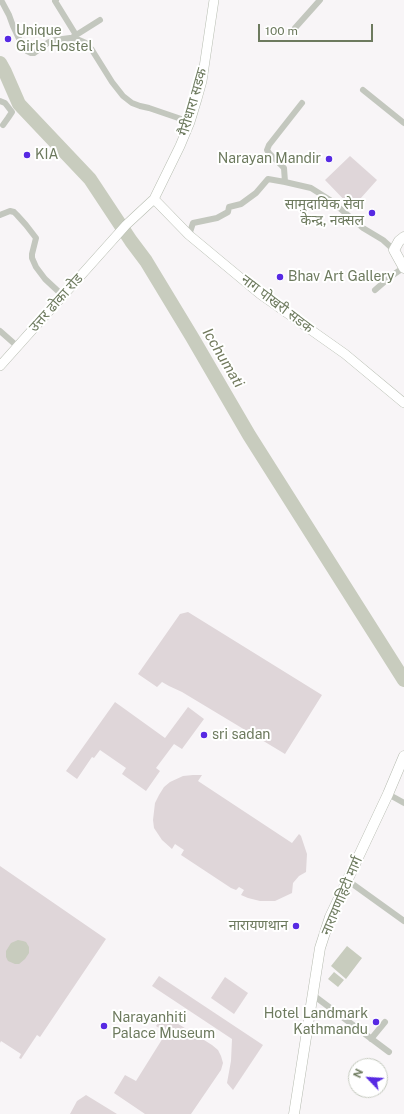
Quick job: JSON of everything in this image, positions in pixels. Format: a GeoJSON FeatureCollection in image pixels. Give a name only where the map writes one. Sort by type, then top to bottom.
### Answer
{"type":"FeatureCollection","features":[{"type":"Feature","properties":{"kind":"main road","name":"गैरीधारा सडक"},"geometry":{"type":"LineString","coordinates":[[154,199],[176,155],[190,122],[202,81],[214,0]]}},
{"type":"Feature","properties":{"kind":"main road","name":"उत्तर ढोका रोड"},"geometry":{"type":"LineString","coordinates":[[0,366],[126,225],[154,199]]}},
{"type":"Feature","properties":{"kind":"main road","name":"नाग पोखरी सडक"},"geometry":{"type":"LineString","coordinates":[[154,199],[189,235],[260,294],[345,354],[404,403]]}},
{"type":"Feature","properties":{"kind":"main road"},"geometry":{"type":"LineString","coordinates":[[404,237],[399,241],[394,250],[404,268]]}},
{"type":"Feature","properties":{"kind":"main road","name":"नारायणहिटी मार्ग"},"geometry":{"type":"LineString","coordinates":[[294,1113],[320,948],[330,918],[388,794],[404,756]]}},
{"type":"Feature","properties":{"kind":"street"},"geometry":{"type":"LineString","coordinates":[[1,0],[22,45],[31,53],[37,52],[49,42],[73,36],[100,20]]}},
{"type":"Feature","properties":{"kind":"street"},"geometry":{"type":"LineString","coordinates":[[56,0],[55,1],[73,36],[86,43],[92,50],[112,82],[124,96],[132,103],[190,122]]}},
{"type":"Feature","properties":{"kind":"street"},"geometry":{"type":"LineString","coordinates":[[295,28],[320,0]]}},
{"type":"Feature","properties":{"kind":"street"},"geometry":{"type":"LineString","coordinates":[[363,90],[404,123]]}},
{"type":"Feature","properties":{"kind":"street"},"geometry":{"type":"LineString","coordinates":[[0,101],[5,103],[12,112],[3,125]]}},
{"type":"Feature","properties":{"kind":"street"},"geometry":{"type":"LineString","coordinates":[[285,182],[284,168],[269,154],[267,150],[269,145],[302,103]]}},
{"type":"Feature","properties":{"kind":"street"},"geometry":{"type":"LineString","coordinates":[[189,235],[193,223],[217,218],[228,212],[229,207],[241,204],[256,193],[268,179],[311,188],[330,200],[363,228],[383,240],[394,250]]}},
{"type":"Feature","properties":{"kind":"street"},"geometry":{"type":"LineString","coordinates":[[0,215],[10,211],[14,212],[26,225],[36,238],[32,258],[36,267],[45,279],[63,294]]}},
{"type":"Feature","properties":{"kind":"street"},"geometry":{"type":"LineString","coordinates":[[375,290],[390,277],[404,268]]}},
{"type":"Feature","properties":{"kind":"street"},"geometry":{"type":"LineString","coordinates":[[0,331],[17,346]]}},
{"type":"Feature","properties":{"kind":"street"},"geometry":{"type":"LineString","coordinates":[[388,794],[404,803]]}},
{"type":"Feature","properties":{"kind":"street"},"geometry":{"type":"LineString","coordinates":[[347,880],[404,921]]}},
{"type":"Feature","properties":{"kind":"street"},"geometry":{"type":"LineString","coordinates":[[313,995],[389,1052]]}},
{"type":"Feature","properties":{"kind":"street"},"geometry":{"type":"LineString","coordinates":[[371,1039],[385,1022]]}},
{"type":"Feature","properties":{"kind":"shaded area"},"geometry":{"type":"Polygon","coordinates":[[[350,156],[377,180],[352,208],[325,180],[350,156]]]}},
{"type":"Feature","properties":{"kind":"shaded area"},"geometry":{"type":"Polygon","coordinates":[[[188,612],[322,695],[285,754],[182,692],[162,682],[157,687],[138,674],[180,614],[188,612]]]}},
{"type":"Feature","properties":{"kind":"shaded area"},"geometry":{"type":"Polygon","coordinates":[[[115,702],[165,738],[188,707],[204,719],[182,749],[174,744],[156,768],[160,771],[146,791],[122,774],[126,768],[100,750],[94,758],[92,757],[77,779],[66,771],[115,702]]]}},
{"type":"Feature","properties":{"kind":"shaded area"},"geometry":{"type":"Polygon","coordinates":[[[202,775],[198,781],[292,843],[299,834],[301,836],[307,854],[306,872],[299,876],[293,883],[292,893],[275,901],[260,901],[248,898],[241,895],[244,890],[239,887],[236,890],[231,888],[181,855],[184,850],[175,844],[172,849],[162,840],[154,828],[153,820],[155,803],[164,787],[170,782],[183,776],[202,775]]]}},
{"type":"Feature","properties":{"kind":"shaded area"},"geometry":{"type":"Polygon","coordinates":[[[0,866],[106,939],[40,1037],[37,1035],[21,1059],[19,1058],[21,1054],[1,1041],[0,1043],[0,866]]]}},
{"type":"Feature","properties":{"kind":"shaded area"},"geometry":{"type":"Polygon","coordinates":[[[18,940],[26,942],[29,947],[29,953],[19,964],[15,964],[8,961],[6,951],[11,943],[18,940]]]}},
{"type":"Feature","properties":{"kind":"shaded area"},"geometry":{"type":"Polygon","coordinates":[[[347,946],[362,958],[346,979],[331,966],[347,946]]]}},
{"type":"Feature","properties":{"kind":"shaded area"},"geometry":{"type":"Polygon","coordinates":[[[334,972],[344,980],[338,987],[328,979],[334,972]]]}},
{"type":"Feature","properties":{"kind":"shaded area"},"geometry":{"type":"Polygon","coordinates":[[[159,976],[263,1045],[233,1090],[227,1083],[231,1061],[232,1039],[152,986],[159,976]]]}},
{"type":"Feature","properties":{"kind":"shaded area"},"geometry":{"type":"Polygon","coordinates":[[[225,977],[248,993],[234,1014],[211,998],[225,977]]]}},
{"type":"Feature","properties":{"kind":"shaded area"},"geometry":{"type":"Polygon","coordinates":[[[164,1015],[212,1045],[218,1050],[223,1063],[221,1070],[191,1114],[145,1114],[114,1093],[125,1075],[136,1081],[166,1033],[156,1026],[164,1015]]]}},
{"type":"Feature","properties":{"kind":"shaded area"},"geometry":{"type":"Polygon","coordinates":[[[86,1095],[117,1114],[70,1114],[77,1101],[86,1095]]]}},
{"type":"Feature","properties":{"kind":"waterway","name":"Icchumati"},"geometry":{"type":"LineString","coordinates":[[0,63],[19,104],[90,179],[146,261],[249,435],[404,680]]}},
{"type":"Feature","properties":{"kind":"place","name":"Unique Girls Hostel"},"geometry":{"type":"Point","coordinates":[8,39]}},
{"type":"Feature","properties":{"kind":"place","name":"KIA"},"geometry":{"type":"Point","coordinates":[27,155]}},
{"type":"Feature","properties":{"kind":"place","name":"Narayan Mandir"},"geometry":{"type":"Point","coordinates":[329,159]}},
{"type":"Feature","properties":{"kind":"place","name":"सामुदायिक सेवा केन्द्र, नक्सल"},"geometry":{"type":"Point","coordinates":[372,213]}},
{"type":"Feature","properties":{"kind":"place","name":"Bhav Art Gallery"},"geometry":{"type":"Point","coordinates":[280,277]}},
{"type":"Feature","properties":{"kind":"place","name":"sri sadan"},"geometry":{"type":"Point","coordinates":[204,735]}},
{"type":"Feature","properties":{"kind":"place","name":"नारायणथान"},"geometry":{"type":"Point","coordinates":[296,926]}},
{"type":"Feature","properties":{"kind":"place","name":"Hotel Landmark Kathmandu"},"geometry":{"type":"Point","coordinates":[376,1022]}},
{"type":"Feature","properties":{"kind":"place","name":"Narayanhiti Palace Museum"},"geometry":{"type":"Point","coordinates":[104,1026]}}]}
